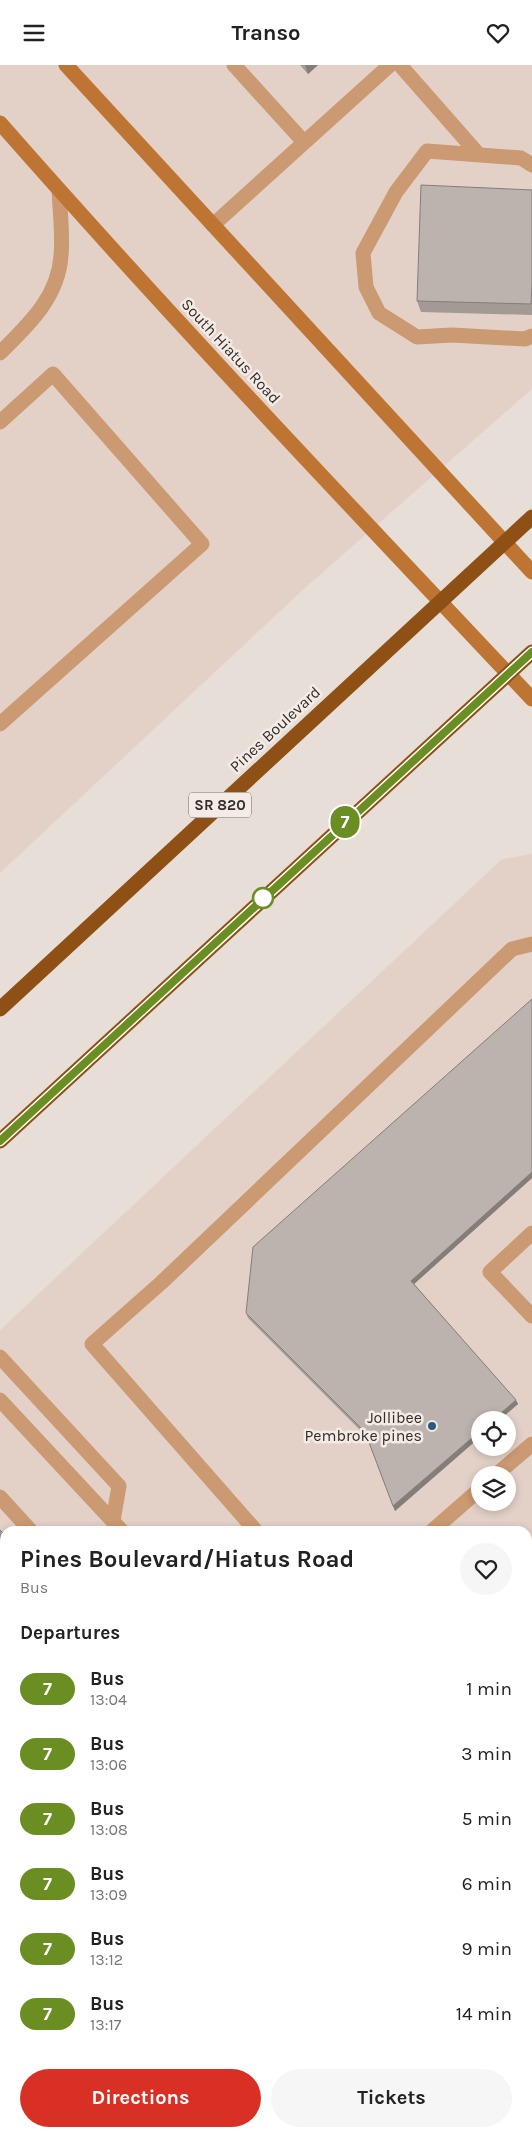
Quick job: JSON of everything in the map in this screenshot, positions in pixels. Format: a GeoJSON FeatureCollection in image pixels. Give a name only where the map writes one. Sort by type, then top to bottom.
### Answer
{"type":"FeatureCollection","features":[{"type":"Feature","properties":{"kind":"highway","name":"Pines Boulevard"},"geometry":{"type":"LineString","coordinates":[[0,1009],[532,517]]}},
{"type":"Feature","properties":{"kind":"highway"},"geometry":{"type":"LineString","coordinates":[[0,1141],[532,652]]}},
{"type":"Feature","properties":{"kind":"main road"},"geometry":{"type":"LineString","coordinates":[[66,65],[532,572]]}},
{"type":"Feature","properties":{"kind":"main road","name":"South Hiatus Road"},"geometry":{"type":"LineString","coordinates":[[0,123],[59,190],[532,699]]}},
{"type":"Feature","properties":{"kind":"lane"},"geometry":{"type":"LineString","coordinates":[[234,65],[303,141]]}},
{"type":"Feature","properties":{"kind":"lane"},"geometry":{"type":"LineString","coordinates":[[213,225],[303,141],[390,65]]}},
{"type":"Feature","properties":{"kind":"lane"},"geometry":{"type":"LineString","coordinates":[[400,65],[479,155]]}},
{"type":"Feature","properties":{"kind":"lane"},"geometry":{"type":"LineString","coordinates":[[532,165],[521,158],[427,151],[396,192],[363,253],[366,287],[379,313],[418,337],[452,335],[524,339],[532,336]]}},
{"type":"Feature","properties":{"kind":"lane"},"geometry":{"type":"LineString","coordinates":[[0,353],[34,319],[51,293],[61,258],[59,190]]}},
{"type":"Feature","properties":{"kind":"lane"},"geometry":{"type":"LineString","coordinates":[[0,422],[53,374],[202,544],[0,724]]}},
{"type":"Feature","properties":{"kind":"lane"},"geometry":{"type":"LineString","coordinates":[[252,1526],[92,1344],[162,1282],[512,949],[532,944]]}},
{"type":"Feature","properties":{"kind":"lane"},"geometry":{"type":"LineString","coordinates":[[532,1233],[490,1272],[532,1316]]}},
{"type":"Feature","properties":{"kind":"lane"},"geometry":{"type":"LineString","coordinates":[[0,1357],[119,1486],[118,1526]]}},
{"type":"Feature","properties":{"kind":"lane"},"geometry":{"type":"LineString","coordinates":[[1,1404],[118,1526]]}},
{"type":"Feature","properties":{"kind":"lane"},"geometry":{"type":"LineString","coordinates":[[506,1466],[532,1443]]}},
{"type":"Feature","properties":{"kind":"lane"},"geometry":{"type":"LineString","coordinates":[[0,1497],[26,1526]]}},
{"type":"Feature","properties":{"kind":"lane"},"geometry":{"type":"LineString","coordinates":[[438,1526],[471,1497]]}},
{"type":"Feature","properties":{"kind":"shaded area"},"geometry":{"type":"Polygon","coordinates":[[[0,65],[532,65],[532,389],[306,587],[0,873],[0,65]]]}},
{"type":"Feature","properties":{"kind":"shaded area"},"geometry":{"type":"Polygon","coordinates":[[[532,854],[532,1526],[0,1526],[0,1330],[502,859],[532,854]]]}},
{"type":"Feature","properties":{"kind":"building"},"geometry":{"type":"Polygon","coordinates":[[[421,185],[532,190],[531,304],[417,301],[421,185]]]}},
{"type":"Feature","properties":{"kind":"building"},"geometry":{"type":"Polygon","coordinates":[[[532,999],[532,1172],[411,1281],[516,1400],[503,1411],[471,1411],[471,1439],[393,1506],[365,1432],[246,1313],[253,1247],[532,999]]]}},
{"type":"Feature","properties":{"kind":"bus line","name":"7"},"geometry":{"type":"LineString","coordinates":[[0,1141],[532,652]]}},
{"type":"Feature","properties":{"kind":"place","name":"Jollibee Pembroke pines"},"geometry":{"type":"Point","coordinates":[432,1426]}}]}
